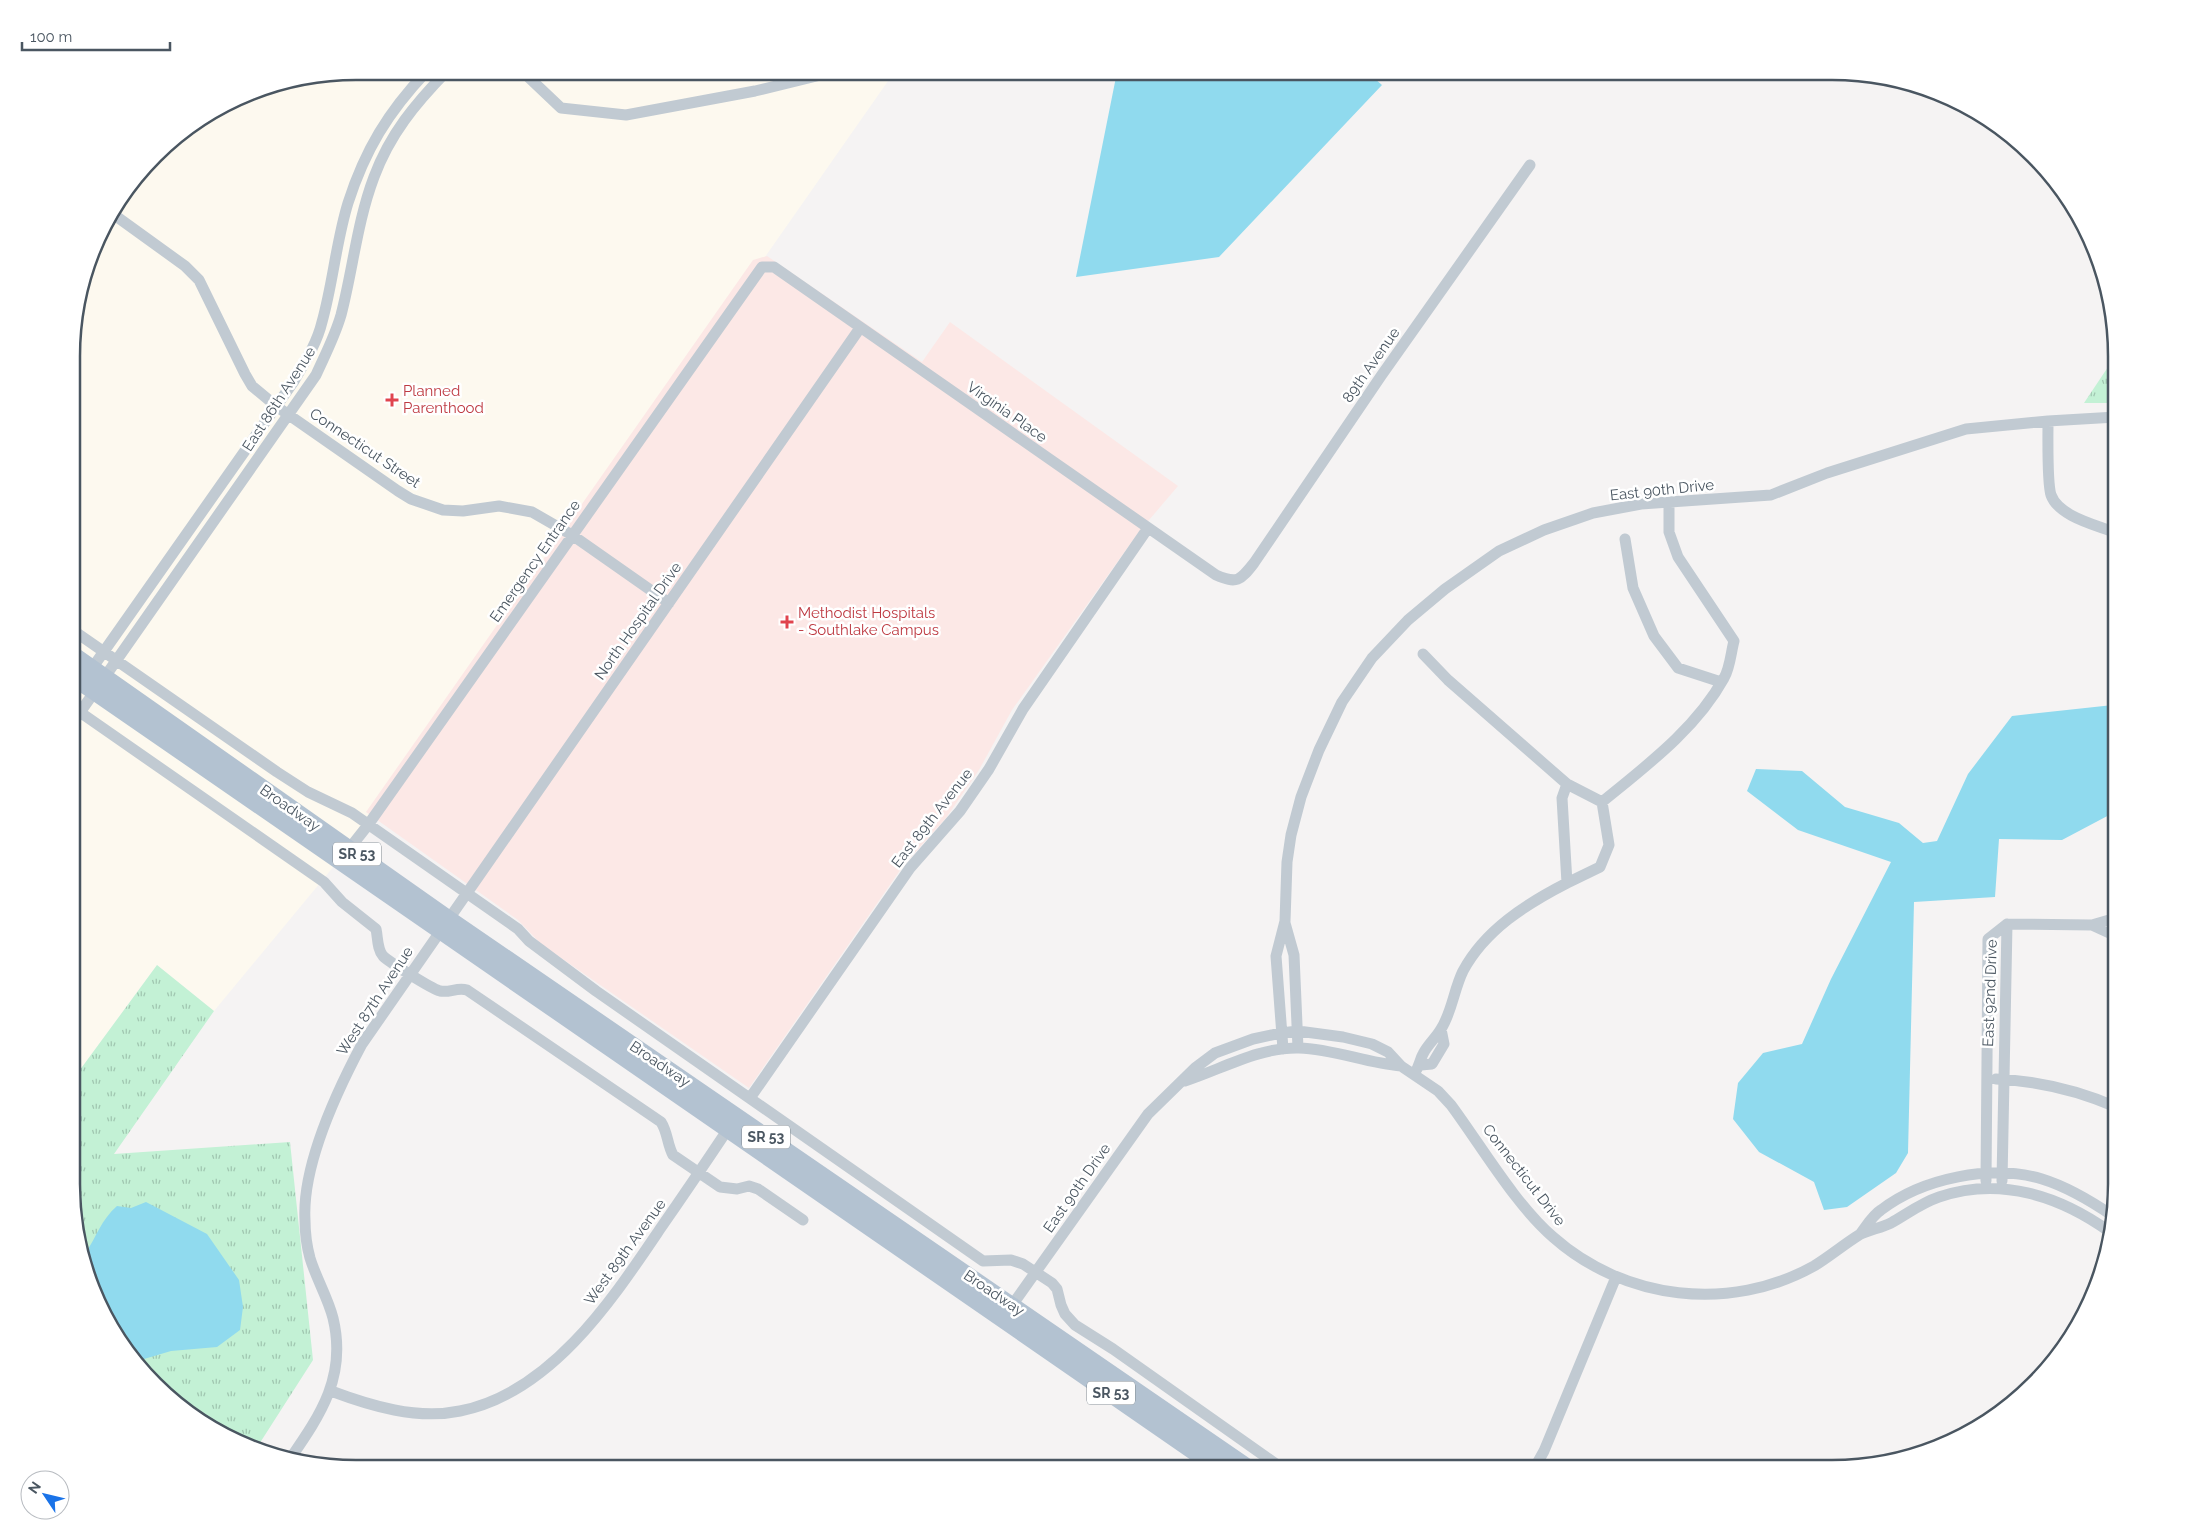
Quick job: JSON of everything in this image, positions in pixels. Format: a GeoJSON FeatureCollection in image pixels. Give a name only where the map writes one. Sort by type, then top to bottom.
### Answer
{"type":"FeatureCollection","features":[{"type":"Feature","properties":{"kind":"main road","name":"Broadway"},"geometry":{"type":"LineString","coordinates":[[80,660],[349,849],[444,925],[728,1129],[1237,1460]]}},
{"type":"Feature","properties":{"kind":"main road","name":"Broadway"},"geometry":{"type":"LineString","coordinates":[[81,686],[320,847],[444,925],[1007,1312],[1209,1460]]}},
{"type":"Feature","properties":{"kind":"street","name":"East 86th Avenue"},"geometry":{"type":"LineString","coordinates":[[81,686],[99,673],[104,652],[302,366],[322,324],[348,204],[371,146],[388,115],[419,80]]}},
{"type":"Feature","properties":{"kind":"street","name":"East 86th Avenue"},"geometry":{"type":"LineString","coordinates":[[81,686],[117,661],[290,415],[316,375],[340,315],[364,208],[374,176],[405,116],[439,80]]}},
{"type":"Feature","properties":{"kind":"street"},"geometry":{"type":"LineString","coordinates":[[531,80],[561,108],[626,115],[755,91],[802,80]]}},
{"type":"Feature","properties":{"kind":"street","name":"89th Avenue"},"geometry":{"type":"LineString","coordinates":[[1236,580],[1243,577],[1254,564],[1381,376],[1530,165]]}},
{"type":"Feature","properties":{"kind":"street","name":"Connecticut Street"},"geometry":{"type":"LineString","coordinates":[[117,217],[199,280],[244,374],[252,386],[276,406],[411,499],[443,510],[463,511],[499,506],[516,508],[547,519],[668,603]]}},
{"type":"Feature","properties":{"kind":"street","name":"Virginia Place"},"geometry":{"type":"LineString","coordinates":[[762,267],[774,267],[1216,575],[1228,580],[1236,580]]}},
{"type":"Feature","properties":{"kind":"street","name":"Emergency Entrance"},"geometry":{"type":"LineString","coordinates":[[349,849],[368,825],[762,267]]}},
{"type":"Feature","properties":{"kind":"street","name":"North Hospital Drive"},"geometry":{"type":"LineString","coordinates":[[444,925],[860,328]]}},
{"type":"Feature","properties":{"kind":"street","name":"East 90th Drive"},"geometry":{"type":"LineString","coordinates":[[1283,1049],[1276,956],[1285,921],[1287,862],[1292,830],[1301,797],[1319,750],[1342,702],[1372,658],[1408,620],[1445,589],[1499,551],[1544,530],[1593,513],[1641,504],[1771,494],[1827,472],[1966,429],[2108,417]]}},
{"type":"Feature","properties":{"kind":"street"},"geometry":{"type":"LineString","coordinates":[[2048,421],[2051,494],[2059,506],[2068,513],[2108,530]]}},
{"type":"Feature","properties":{"kind":"street"},"geometry":{"type":"LineString","coordinates":[[1602,802],[1654,759],[1698,715],[1725,677],[1734,641],[1678,557],[1670,532],[1669,502]]}},
{"type":"Feature","properties":{"kind":"street","name":"East 89th Avenue"},"geometry":{"type":"LineString","coordinates":[[750,1098],[910,868],[960,811],[989,769],[1023,709],[1148,528]]}},
{"type":"Feature","properties":{"kind":"street"},"geometry":{"type":"LineString","coordinates":[[1625,539],[1633,588],[1654,636],[1678,668],[1721,682]]}},
{"type":"Feature","properties":{"kind":"street"},"geometry":{"type":"LineString","coordinates":[[80,635],[277,772],[308,792],[352,814],[518,928],[530,941],[596,991],[983,1261],[1011,1260],[1036,1272],[1057,1289],[1061,1305],[1075,1325],[1113,1349],[1272,1460]]}},
{"type":"Feature","properties":{"kind":"street"},"geometry":{"type":"LineString","coordinates":[[1424,654],[1448,680],[1567,784],[1602,802]]}},
{"type":"Feature","properties":{"kind":"street"},"geometry":{"type":"LineString","coordinates":[[80,717],[324,882],[342,902],[376,929],[379,947],[384,956],[439,991],[447,992],[459,987],[467,990],[661,1122],[670,1139],[669,1148],[673,1155],[720,1187],[737,1189],[749,1186],[758,1189],[803,1220]]}},
{"type":"Feature","properties":{"kind":"street"},"geometry":{"type":"LineString","coordinates":[[1567,784],[1562,798],[1567,884]]}},
{"type":"Feature","properties":{"kind":"street"},"geometry":{"type":"LineString","coordinates":[[1417,1070],[1421,1057],[1441,1029],[1462,972],[1482,942],[1513,914],[1600,867],[1609,845],[1602,802]]}},
{"type":"Feature","properties":{"kind":"street"},"geometry":{"type":"LineString","coordinates":[[320,847],[333,851],[349,849]]}},
{"type":"Feature","properties":{"kind":"street"},"geometry":{"type":"LineString","coordinates":[[2007,924],[2092,925],[2108,920]]}},
{"type":"Feature","properties":{"kind":"street","name":"East 90th Drive"},"geometry":{"type":"LineString","coordinates":[[1183,1081],[1264,1052],[1298,1048],[1294,955],[1285,921]]}},
{"type":"Feature","properties":{"kind":"street","name":"East 92nd Drive"},"geometry":{"type":"LineString","coordinates":[[1985,1189],[1988,939],[2007,924]]}},
{"type":"Feature","properties":{"kind":"street","name":"East 92nd Drive"},"geometry":{"type":"LineString","coordinates":[[2002,1187],[2002,1079],[2007,924]]}},
{"type":"Feature","properties":{"kind":"street","name":"West 87th Avenue"},"geometry":{"type":"LineString","coordinates":[[294,1453],[318,1417],[331,1391],[337,1359],[333,1319],[309,1257],[305,1219],[309,1180],[317,1147],[345,1076],[362,1044],[444,925]]}},
{"type":"Feature","properties":{"kind":"street"},"geometry":{"type":"LineString","coordinates":[[2092,925],[2108,932]]}},
{"type":"Feature","properties":{"kind":"street","name":"East 90th Drive"},"geometry":{"type":"LineString","coordinates":[[1007,1312],[1148,1114],[1200,1064],[1215,1053],[1253,1039],[1298,1031]]}},
{"type":"Feature","properties":{"kind":"street","name":"Connecticut Drive"},"geometry":{"type":"LineString","coordinates":[[1298,1031],[1343,1037],[1372,1044],[1388,1052],[1401,1066]]}},
{"type":"Feature","properties":{"kind":"street","name":"Connecticut Drive"},"geometry":{"type":"LineString","coordinates":[[1298,1048],[1338,1052],[1379,1064],[1417,1070],[1452,1105],[1540,1224],[1568,1249],[1592,1266],[1616,1277],[1658,1291],[1685,1295],[1712,1295],[1740,1292],[1769,1285],[1814,1266],[1860,1234],[1890,1223],[1939,1197],[1985,1189],[2002,1187],[2055,1200],[2105,1229]]}},
{"type":"Feature","properties":{"kind":"street"},"geometry":{"type":"LineString","coordinates":[[1986,1078],[2028,1081],[2067,1089],[2108,1103]]}},
{"type":"Feature","properties":{"kind":"street","name":"West 89th Avenue"},"geometry":{"type":"LineString","coordinates":[[331,1391],[386,1408],[428,1414],[460,1411],[509,1393],[537,1375],[564,1351],[614,1297],[728,1129]]}},
{"type":"Feature","properties":{"kind":"street","name":"Connecticut Drive"},"geometry":{"type":"LineString","coordinates":[[1860,1234],[1879,1210],[1907,1193],[1932,1183],[1966,1174],[2001,1174],[2040,1178],[2087,1198],[2106,1211]]}},
{"type":"Feature","properties":{"kind":"street"},"geometry":{"type":"LineString","coordinates":[[1539,1460],[1616,1277]]}},
{"type":"Feature","properties":{"kind":"shaded area"},"geometry":{"type":"Polygon","coordinates":[[[356,80],[889,80],[368,825],[214,1011],[157,965],[80,1070],[80,356],[82,320],[89,285],[108,234],[148,174],[188,137],[234,108],[285,89],[320,82],[356,80]]]}},
{"type":"Feature","properties":{"kind":"shaded area","name":"Methodist Hospitals - Southlake Campus"},"geometry":{"type":"Polygon","coordinates":[[[767,256],[922,362],[950,322],[1178,486],[1138,533],[1012,710],[979,770],[946,818],[903,866],[749,1088],[541,944],[518,920],[366,812],[753,260],[767,256]]]}},
{"type":"Feature","properties":{"kind":"green space"},"geometry":{"type":"Polygon","coordinates":[[[2108,367],[2108,403],[2084,403],[2108,367]]]}},
{"type":"Feature","properties":{"kind":"green space"},"geometry":{"type":"Polygon","coordinates":[[[157,965],[214,1011],[114,1154],[290,1142],[313,1360],[260,1443],[218,1423],[174,1392],[137,1352],[108,1306],[89,1255],[82,1220],[80,1184],[80,1070],[157,965]]]}},
{"type":"Feature","properties":{"kind":"water"},"geometry":{"type":"Polygon","coordinates":[[[1115,80],[1376,80],[1382,85],[1219,257],[1076,277],[1115,80]]]}},
{"type":"Feature","properties":{"kind":"water"},"geometry":{"type":"Polygon","coordinates":[[[2108,706],[2108,816],[2062,840],[1999,839],[1995,897],[1914,902],[1908,1153],[1896,1173],[1847,1207],[1824,1210],[1814,1182],[1759,1152],[1733,1119],[1738,1083],[1763,1053],[1802,1044],[1831,979],[1891,862],[1798,830],[1747,791],[1756,769],[1802,771],[1845,807],[1899,823],[1923,843],[1937,841],[1968,774],[2012,716],[2108,706]]]}},
{"type":"Feature","properties":{"kind":"water"},"geometry":{"type":"Polygon","coordinates":[[[146,1202],[207,1234],[239,1280],[243,1307],[240,1330],[217,1347],[171,1351],[142,1359],[108,1306],[88,1249],[103,1223],[117,1206],[131,1208],[146,1202]]]}},
{"type":"Feature","properties":{"kind":"place","name":"Planned Parenthood"},"geometry":{"type":"Point","coordinates":[392,400]}},
{"type":"Feature","properties":{"kind":"place","name":"Methodist Hospitals - Southlake Campus"},"geometry":{"type":"Point","coordinates":[787,622]}}]}
